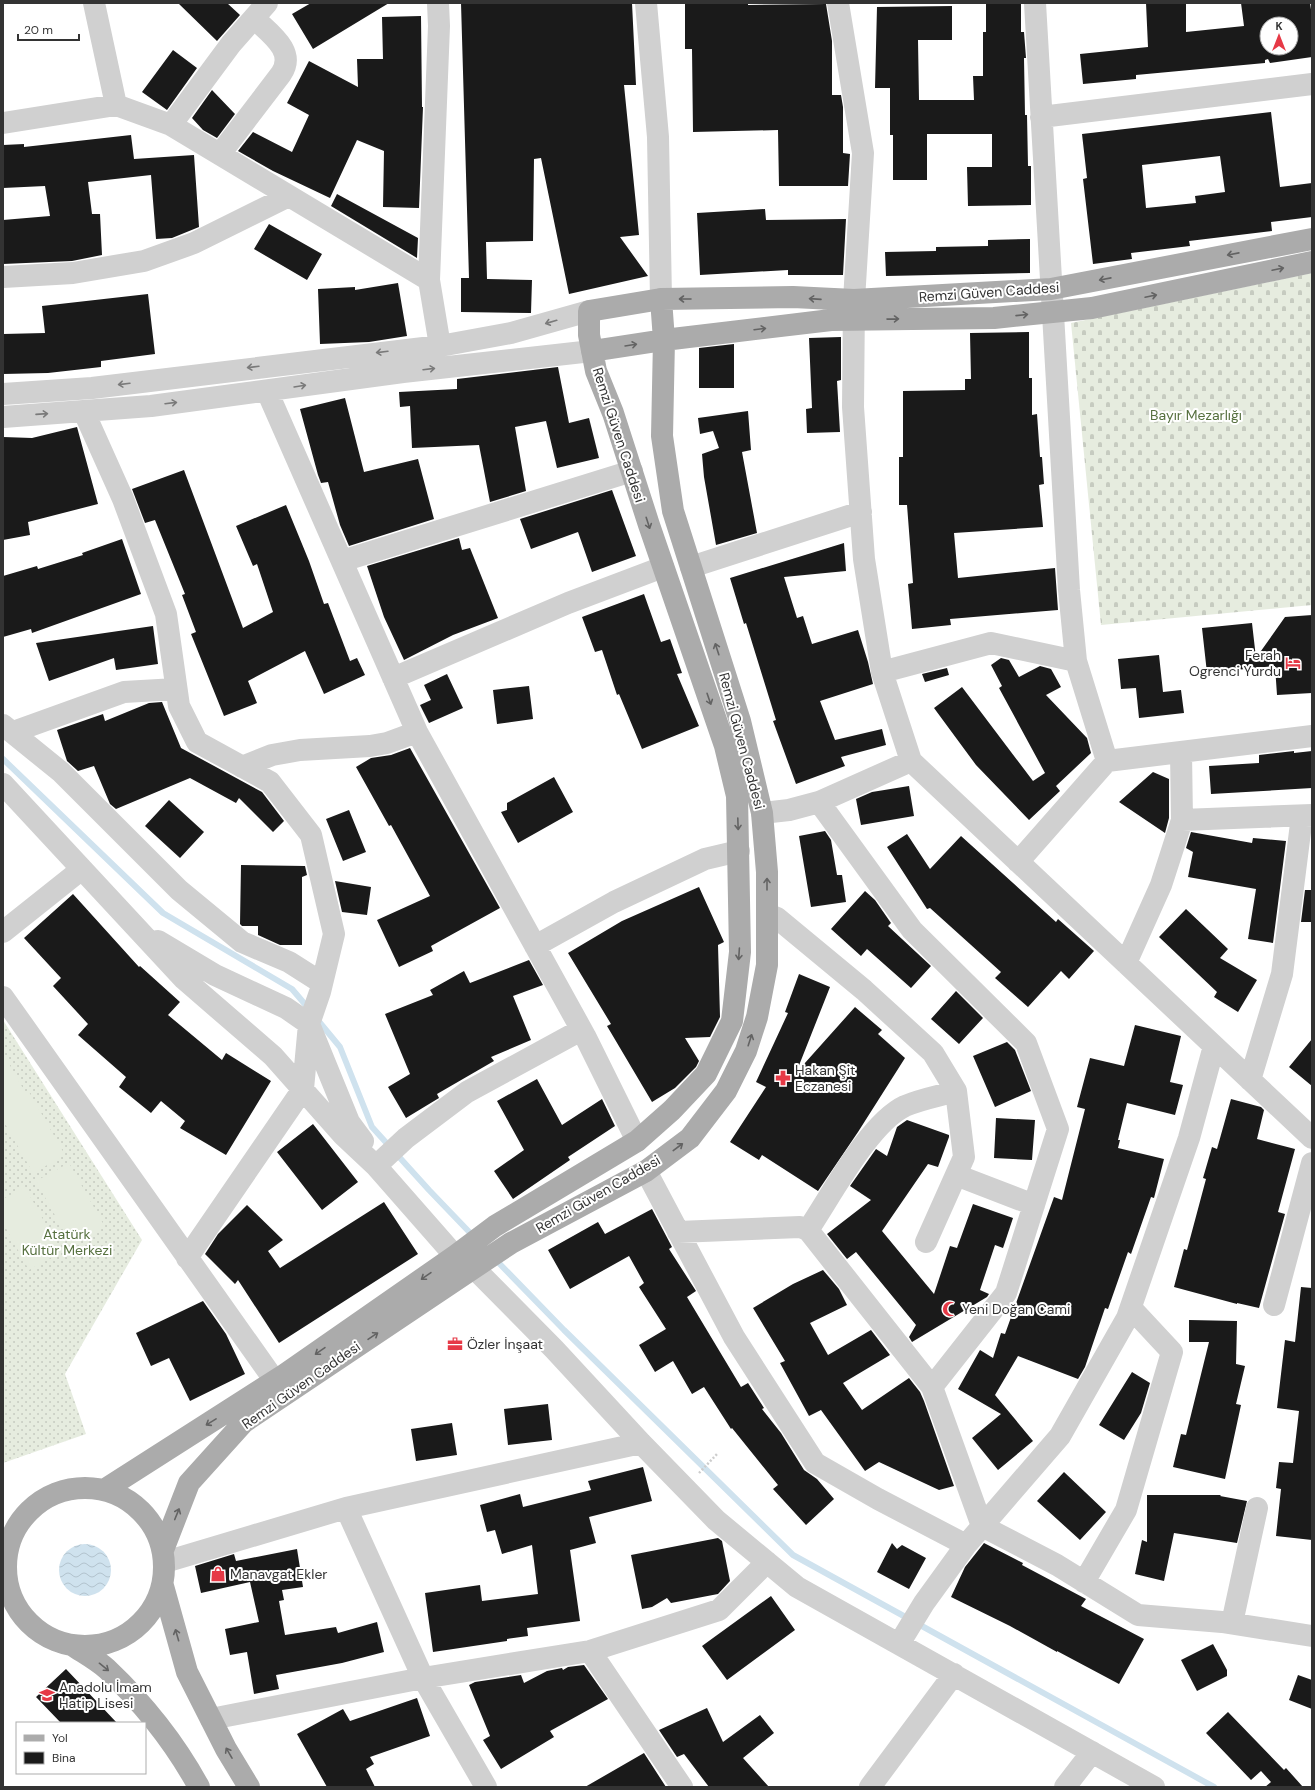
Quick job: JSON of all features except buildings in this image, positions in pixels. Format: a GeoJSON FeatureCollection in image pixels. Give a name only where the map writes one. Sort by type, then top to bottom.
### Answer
{"type":"FeatureCollection","features":[{"type":"Feature","properties":{"kind":"main road","name":"Remzi Güven Caddesi"},"geometry":{"type":"LineString","coordinates":[[592,351],[664,340],[831,320],[854,310],[1051,289],[1312,238]]}},
{"type":"Feature","properties":{"kind":"main road","name":"Remzi Güven Caddesi"},"geometry":{"type":"LineString","coordinates":[[104,1490],[275,1381],[494,1226],[636,1141],[672,1110],[706,1074],[732,1021],[740,952],[738,796],[725,746],[663,567],[613,413],[596,371],[590,335],[589,311],[661,299],[793,297],[854,310],[994,318],[1092,308],[1312,262]]}},
{"type":"Feature","properties":{"kind":"main road","name":"Remzi Güven Caddesi"},"geometry":{"type":"LineString","coordinates":[[164,1556],[189,1483],[244,1422],[512,1243],[646,1171],[690,1138],[726,1091],[746,1051],[758,1017],[767,966],[767,872],[762,813],[740,721],[674,511],[662,436],[664,340],[661,299]]}},
{"type":"Feature","properties":{"kind":"main road"},"geometry":{"type":"LineString","coordinates":[[199,1787],[184,1759],[158,1723],[106,1669],[72,1645],[48,1636],[32,1625],[8,1598],[6,1563],[9,1545],[16,1528],[27,1513],[43,1500],[62,1491],[83,1487],[104,1490],[123,1497],[139,1508],[152,1524],[164,1556],[163,1586],[188,1672],[211,1719],[248,1787]]}},
{"type":"Feature","properties":{"kind":"main road"},"geometry":{"type":"LineString","coordinates":[[3,1519],[27,1513]]}},
{"type":"Feature","properties":{"kind":"main road"},"geometry":{"type":"LineString","coordinates":[[72,1645],[96,1645],[118,1638],[138,1626],[154,1608],[163,1586]]}},
{"type":"Feature","properties":{"kind":"street"},"geometry":{"type":"LineString","coordinates":[[94,3],[116,105]]}},
{"type":"Feature","properties":{"kind":"street"},"geometry":{"type":"LineString","coordinates":[[438,3],[439,26],[429,280],[440,346]]}},
{"type":"Feature","properties":{"kind":"street"},"geometry":{"type":"LineString","coordinates":[[646,3],[658,137],[661,299]]}},
{"type":"Feature","properties":{"kind":"street"},"geometry":{"type":"LineString","coordinates":[[838,3],[863,153],[854,310],[853,408],[864,559],[882,672],[911,761],[1312,1138]]}},
{"type":"Feature","properties":{"kind":"street"},"geometry":{"type":"LineString","coordinates":[[1035,3],[1069,590],[1076,661],[1107,761]]}},
{"type":"Feature","properties":{"kind":"street"},"geometry":{"type":"LineString","coordinates":[[171,125],[231,44],[261,10],[284,49],[286,61],[285,68],[220,154]]}},
{"type":"Feature","properties":{"kind":"street"},"geometry":{"type":"LineString","coordinates":[[1041,117],[1312,84]]}},
{"type":"Feature","properties":{"kind":"street"},"geometry":{"type":"LineString","coordinates":[[3,123],[116,105],[171,125],[429,280]]}},
{"type":"Feature","properties":{"kind":"street"},"geometry":{"type":"LineString","coordinates":[[3,277],[73,273],[144,260],[194,243],[289,196]]}},
{"type":"Feature","properties":{"kind":"street"},"geometry":{"type":"LineString","coordinates":[[3,394],[92,388],[440,346],[511,333],[589,311]]}},
{"type":"Feature","properties":{"kind":"street"},"geometry":{"type":"LineString","coordinates":[[3,417],[151,406],[411,371],[592,351]]}},
{"type":"Feature","properties":{"kind":"street"},"geometry":{"type":"LineString","coordinates":[[267,391],[417,732],[581,1030],[636,1141]]}},
{"type":"Feature","properties":{"kind":"street"},"geometry":{"type":"LineString","coordinates":[[84,412],[123,499],[166,614],[179,706],[197,742],[270,782],[311,836],[334,934],[321,988],[309,1022],[303,1089],[188,1258]]}},
{"type":"Feature","properties":{"kind":"street"},"geometry":{"type":"LineString","coordinates":[[342,561],[632,471]]}},
{"type":"Feature","properties":{"kind":"street"},"geometry":{"type":"LineString","coordinates":[[691,567],[861,512]]}},
{"type":"Feature","properties":{"kind":"street"},"geometry":{"type":"LineString","coordinates":[[393,678],[568,604],[663,567]]}},
{"type":"Feature","properties":{"kind":"street"},"geometry":{"type":"LineString","coordinates":[[882,672],[991,643],[1076,661]]}},
{"type":"Feature","properties":{"kind":"street"},"geometry":{"type":"LineString","coordinates":[[8,728],[124,692],[176,688]]}},
{"type":"Feature","properties":{"kind":"street"},"geometry":{"type":"LineString","coordinates":[[8,728],[61,772],[179,890],[242,942],[289,962],[321,988]]}},
{"type":"Feature","properties":{"kind":"street"},"geometry":{"type":"LineString","coordinates":[[242,767],[272,754],[300,750],[370,746],[387,743],[417,732]]}},
{"type":"Feature","properties":{"kind":"street"},"geometry":{"type":"LineString","coordinates":[[1018,862],[1107,761],[1312,736]]}},
{"type":"Feature","properties":{"kind":"street"},"geometry":{"type":"LineString","coordinates":[[1126,963],[1161,885],[1182,820],[1180,752]]}},
{"type":"Feature","properties":{"kind":"street"},"geometry":{"type":"LineString","coordinates":[[762,813],[789,810],[819,802],[911,761]]}},
{"type":"Feature","properties":{"kind":"street"},"geometry":{"type":"LineString","coordinates":[[3,784],[184,979],[273,1056],[344,1135],[375,1163],[479,1265],[641,1443],[716,1520],[797,1587],[903,1636],[954,1674],[1154,1787]]}},
{"type":"Feature","properties":{"kind":"street"},"geometry":{"type":"LineString","coordinates":[[819,802],[912,930],[1026,1043],[1058,1130],[1006,1293],[932,1387]]}},
{"type":"Feature","properties":{"kind":"street"},"geometry":{"type":"LineString","coordinates":[[1182,820],[1307,816],[1282,974],[1250,1080]]}},
{"type":"Feature","properties":{"kind":"street"},"geometry":{"type":"LineString","coordinates":[[535,946],[614,902],[706,859],[739,851]]}},
{"type":"Feature","properties":{"kind":"street"},"geometry":{"type":"LineString","coordinates":[[3,932],[82,869]]}},
{"type":"Feature","properties":{"kind":"street"},"geometry":{"type":"LineString","coordinates":[[767,914],[777,918],[864,990],[933,1053],[956,1091],[964,1157],[926,1242]]}},
{"type":"Feature","properties":{"kind":"street"},"geometry":{"type":"LineString","coordinates":[[135,926],[215,975],[286,1008],[309,1022],[350,1122],[370,1150],[375,1163]]}},
{"type":"Feature","properties":{"kind":"street"},"geometry":{"type":"LineString","coordinates":[[3,997],[275,1381]]}},
{"type":"Feature","properties":{"kind":"street"},"geometry":{"type":"LineString","coordinates":[[375,1163],[467,1092],[581,1030]]}},
{"type":"Feature","properties":{"kind":"street"},"geometry":{"type":"LineString","coordinates":[[903,1636],[924,1603],[966,1544],[1060,1436],[1127,1318],[1189,1138],[1214,1046]]}},
{"type":"Feature","properties":{"kind":"street"},"geometry":{"type":"LineString","coordinates":[[808,1230],[865,1142],[888,1117],[906,1106],[956,1091]]}},
{"type":"Feature","properties":{"kind":"street"},"geometry":{"type":"LineString","coordinates":[[1274,1305],[1312,1163]]}},
{"type":"Feature","properties":{"kind":"street"},"geometry":{"type":"LineString","coordinates":[[646,1171],[734,1337],[815,1462],[878,1499],[966,1544]]}},
{"type":"Feature","properties":{"kind":"street"},"geometry":{"type":"LineString","coordinates":[[956,1175],[1034,1205]]}},
{"type":"Feature","properties":{"kind":"street"},"geometry":{"type":"LineString","coordinates":[[678,1232],[800,1227],[808,1230],[932,1387],[982,1526],[1057,1565],[1138,1615],[1232,1624],[1312,1636]]}},
{"type":"Feature","properties":{"kind":"street"},"geometry":{"type":"LineString","coordinates":[[1084,1582],[1126,1510],[1172,1352],[1131,1308]]}},
{"type":"Feature","properties":{"kind":"street"},"geometry":{"type":"LineString","coordinates":[[164,1556],[346,1508],[641,1443]]}},
{"type":"Feature","properties":{"kind":"street"},"geometry":{"type":"LineString","coordinates":[[346,1508],[422,1678],[486,1787]]}},
{"type":"Feature","properties":{"kind":"street"},"geometry":{"type":"LineString","coordinates":[[1232,1624],[1257,1508]]}},
{"type":"Feature","properties":{"kind":"street"},"geometry":{"type":"LineString","coordinates":[[211,1719],[422,1678],[590,1651],[719,1610],[767,1562]]}},
{"type":"Feature","properties":{"kind":"street"},"geometry":{"type":"LineString","coordinates":[[590,1651],[682,1787]]}},
{"type":"Feature","properties":{"kind":"street"},"geometry":{"type":"LineString","coordinates":[[870,1787],[954,1674]]}},
{"type":"Feature","properties":{"kind":"street"},"geometry":{"type":"LineString","coordinates":[[1064,1787],[1092,1752]]}},
{"type":"Feature","properties":{"kind":"path"},"geometry":{"type":"LineString","coordinates":[[685,1488],[718,1453]]}},
{"type":"Feature","properties":{"kind":"green space","name":"Bayır Mezarlığı"},"geometry":{"type":"Polygon","coordinates":[[[1312,273],[1312,605],[1101,625],[1071,323],[1312,273]]]}},
{"type":"Feature","properties":{"kind":"green space","name":"Atatürk Kültür Merkezi"},"geometry":{"type":"Polygon","coordinates":[[[3,1020],[142,1240],[65,1374],[86,1434],[3,1463],[3,1020]]]}},
{"type":"Feature","properties":{"kind":"green space"},"geometry":{"type":"Polygon","coordinates":[[[3,1053],[25,1092],[28,1090],[65,1155],[33,1173],[3,1120],[3,1053]]]}},
{"type":"Feature","properties":{"kind":"green space"},"geometry":{"type":"Polygon","coordinates":[[[69,1163],[105,1227],[72,1246],[36,1181],[69,1163]]]}},
{"type":"Feature","properties":{"kind":"green space"},"geometry":{"type":"Polygon","coordinates":[[[25,1187],[61,1252],[29,1270],[3,1223],[3,1199],[25,1187]]]}},
{"type":"Feature","properties":{"kind":"water"},"geometry":{"type":"Polygon","coordinates":[[[80,1544],[90,1544],[100,1548],[107,1555],[111,1565],[111,1575],[107,1585],[100,1592],[90,1596],[80,1596],[70,1592],[63,1585],[59,1575],[59,1565],[63,1555],[70,1548],[80,1544]]]}},
{"type":"Feature","properties":{"kind":"waterway"},"geometry":{"type":"LineString","coordinates":[[3,759],[163,913],[292,989],[309,1009]]}},
{"type":"Feature","properties":{"kind":"waterway"},"geometry":{"type":"LineString","coordinates":[[316,1018],[340,1047],[372,1127],[475,1238]]}},
{"type":"Feature","properties":{"kind":"waterway"},"geometry":{"type":"LineString","coordinates":[[495,1259],[564,1330],[793,1555],[1214,1787]]}},
{"type":"Feature","properties":{"kind":"place","name":"Ferah Ogrenci Yurdu"},"geometry":{"type":"Point","coordinates":[1293,663]}},
{"type":"Feature","properties":{"kind":"place","name":"Hakan Şit Eczanesi"},"geometry":{"type":"Point","coordinates":[783,1078]}},
{"type":"Feature","properties":{"kind":"place","name":"Yeni Doğan Cami"},"geometry":{"type":"Point","coordinates":[950,1309]}},
{"type":"Feature","properties":{"kind":"place","name":"Özler İnşaat"},"geometry":{"type":"Point","coordinates":[455,1344]}},
{"type":"Feature","properties":{"kind":"place","name":"Manavgat Ekler"},"geometry":{"type":"Point","coordinates":[218,1574]}},
{"type":"Feature","properties":{"kind":"place","name":"Anadolu İmam Hatip Lisesi"},"geometry":{"type":"Point","coordinates":[47,1695]}}]}
